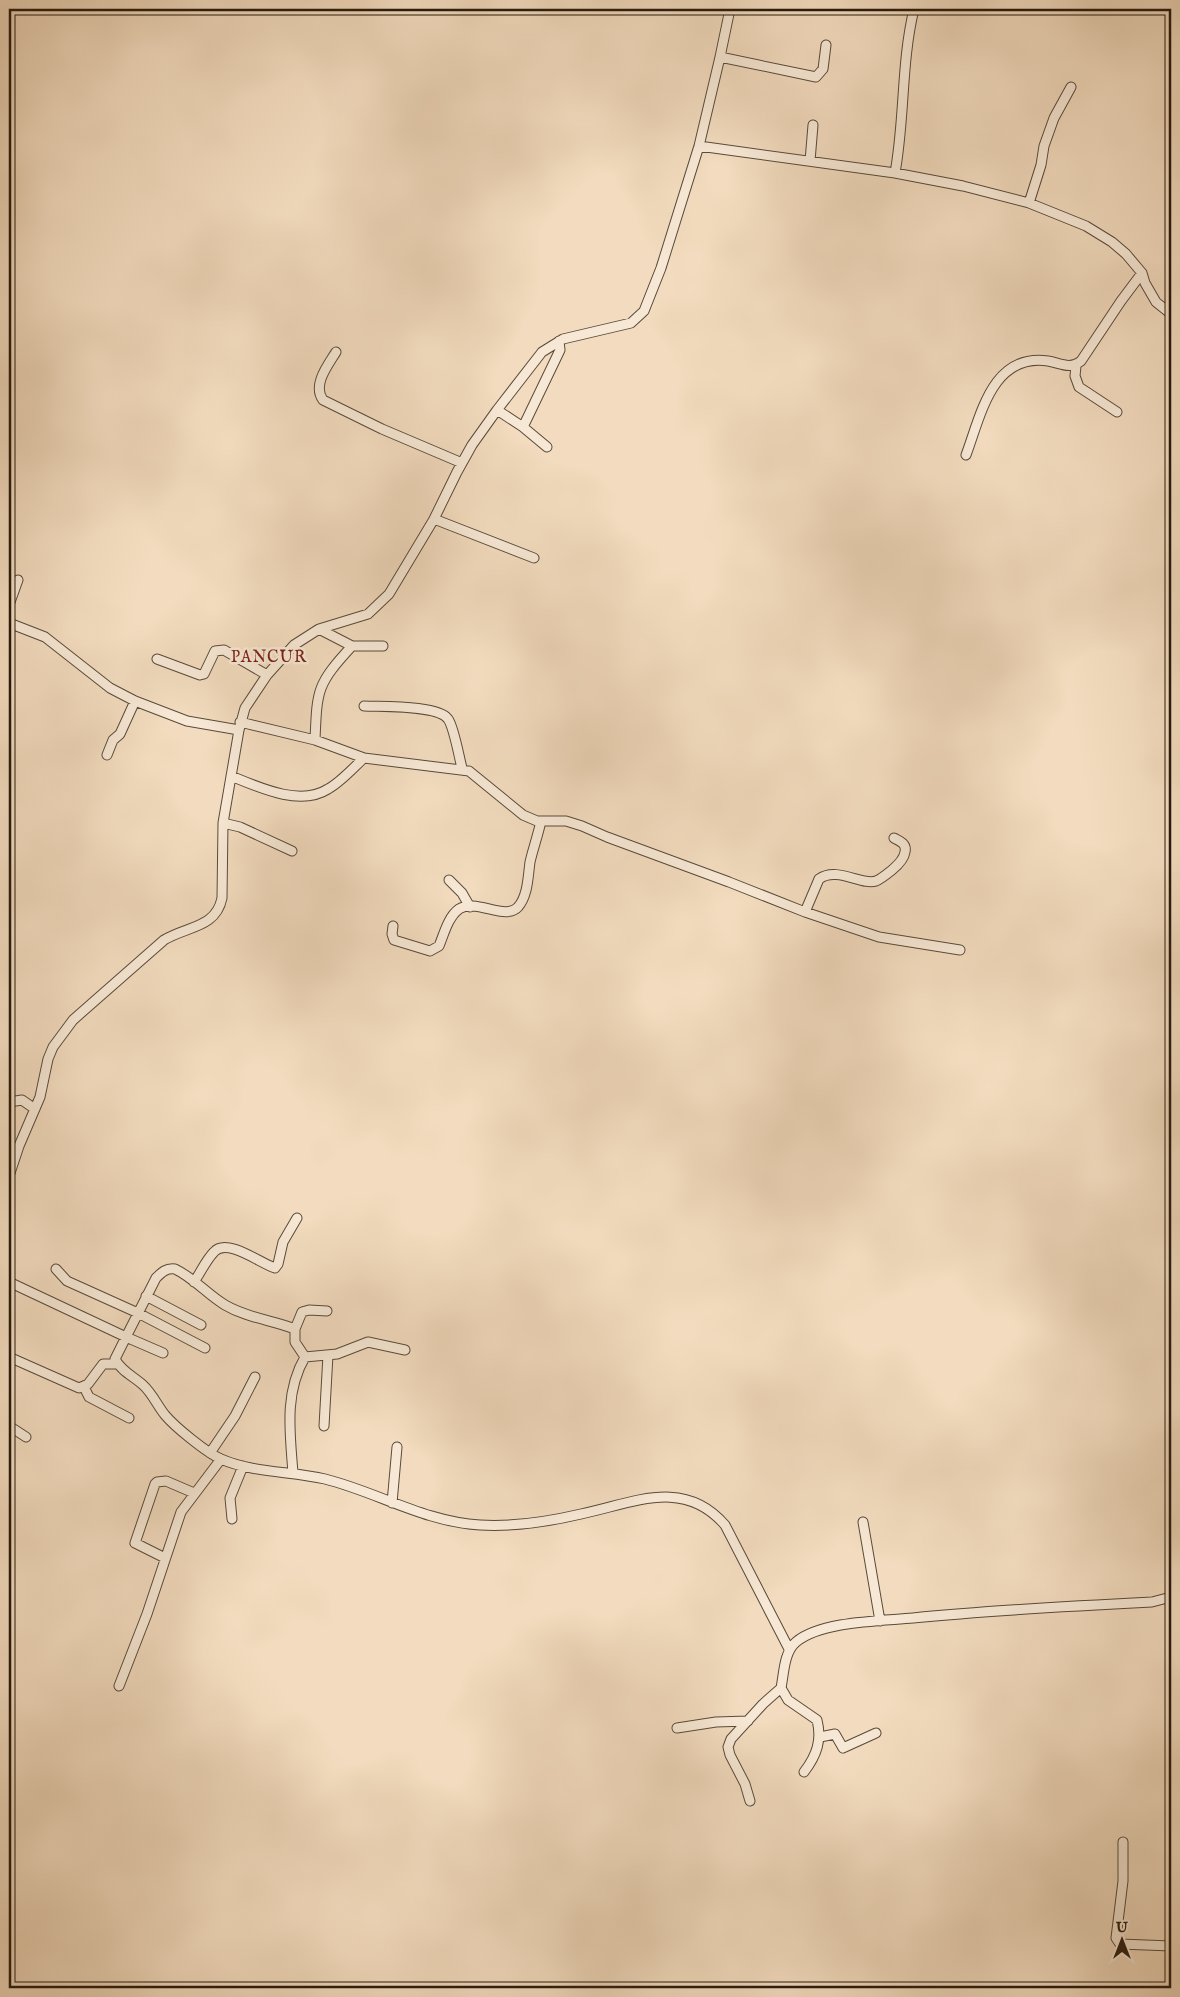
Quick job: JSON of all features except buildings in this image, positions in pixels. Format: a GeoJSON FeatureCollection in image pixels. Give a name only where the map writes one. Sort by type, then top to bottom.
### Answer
{"type":"FeatureCollection","features":[{"type":"Feature","properties":{"kind":"street"},"geometry":{"type":"LineString","coordinates":[[9,1176],[43,1086],[49,1054],[73,1020],[164,940],[176,932],[202,924],[216,915],[220,908],[222,898],[223,823],[239,726],[245,708],[267,675],[294,645],[319,629],[368,614],[389,594],[434,519],[462,463],[497,410],[537,357],[559,341],[631,323],[644,311],[661,268],[699,146],[730,9]]}},
{"type":"Feature","properties":{"kind":"street"},"geometry":{"type":"LineString","coordinates":[[895,172],[904,103],[905,56],[914,9]]}},
{"type":"Feature","properties":{"kind":"street"},"geometry":{"type":"LineString","coordinates":[[720,57],[816,77],[822,69],[826,44]]}},
{"type":"Feature","properties":{"kind":"street"},"geometry":{"type":"LineString","coordinates":[[1029,203],[1041,165],[1044,146],[1054,118],[1071,87]]}},
{"type":"Feature","properties":{"kind":"street"},"geometry":{"type":"LineString","coordinates":[[810,161],[813,125]]}},
{"type":"Feature","properties":{"kind":"street"},"geometry":{"type":"LineString","coordinates":[[699,146],[895,172],[963,186],[1029,203],[1099,233],[1126,254],[1142,273],[1145,283],[1156,302],[1171,314]]}},
{"type":"Feature","properties":{"kind":"street"},"geometry":{"type":"LineString","coordinates":[[1117,412],[1079,386],[1075,376],[1076,366],[1142,273]]}},
{"type":"Feature","properties":{"kind":"street"},"geometry":{"type":"LineString","coordinates":[[523,427],[560,350],[559,341]]}},
{"type":"Feature","properties":{"kind":"street"},"geometry":{"type":"LineString","coordinates":[[336,352],[319,384],[320,397],[323,400],[382,429],[462,463]]}},
{"type":"Feature","properties":{"kind":"street"},"geometry":{"type":"LineString","coordinates":[[966,456],[992,388],[1003,373],[1018,364],[1035,360],[1076,366]]}},
{"type":"Feature","properties":{"kind":"street"},"geometry":{"type":"LineString","coordinates":[[497,410],[523,427],[547,447]]}},
{"type":"Feature","properties":{"kind":"street"},"geometry":{"type":"LineString","coordinates":[[434,519],[534,558]]}},
{"type":"Feature","properties":{"kind":"street"},"geometry":{"type":"LineString","coordinates":[[9,605],[18,580]]}},
{"type":"Feature","properties":{"kind":"street"},"geometry":{"type":"LineString","coordinates":[[9,623],[45,637],[110,688],[134,701],[187,721],[239,726],[315,740],[364,758],[462,768],[474,774],[523,815],[541,821],[566,821],[582,826],[805,912],[879,937],[960,950]]}},
{"type":"Feature","properties":{"kind":"street"},"geometry":{"type":"LineString","coordinates":[[319,629],[352,646],[383,646]]}},
{"type":"Feature","properties":{"kind":"street"},"geometry":{"type":"LineString","coordinates":[[315,740],[316,706],[322,683],[334,665],[352,646]]}},
{"type":"Feature","properties":{"kind":"street"},"geometry":{"type":"LineString","coordinates":[[157,659],[200,675],[204,674],[215,651],[224,650],[267,675]]}},
{"type":"Feature","properties":{"kind":"street"},"geometry":{"type":"LineString","coordinates":[[107,755],[113,740],[120,734],[134,701]]}},
{"type":"Feature","properties":{"kind":"street"},"geometry":{"type":"LineString","coordinates":[[364,706],[432,711],[443,714],[449,721],[462,768]]}},
{"type":"Feature","properties":{"kind":"street"},"geometry":{"type":"LineString","coordinates":[[231,776],[290,797],[316,794],[330,789],[364,758]]}},
{"type":"Feature","properties":{"kind":"street"},"geometry":{"type":"LineString","coordinates":[[393,926],[392,934],[394,940],[430,951],[436,950],[440,946],[449,922],[459,910],[470,907],[507,912],[514,911],[518,908],[526,886],[541,821]]}},
{"type":"Feature","properties":{"kind":"street"},"geometry":{"type":"LineString","coordinates":[[223,823],[240,827],[292,851]]}},
{"type":"Feature","properties":{"kind":"street"},"geometry":{"type":"LineString","coordinates":[[805,912],[822,877],[840,875],[871,882],[876,881],[894,869],[902,859],[906,848],[904,843],[894,838]]}},
{"type":"Feature","properties":{"kind":"street"},"geometry":{"type":"LineString","coordinates":[[449,880],[462,893],[470,907]]}},
{"type":"Feature","properties":{"kind":"street"},"geometry":{"type":"LineString","coordinates":[[9,1102],[22,1100],[35,1109]]}},
{"type":"Feature","properties":{"kind":"street"},"geometry":{"type":"LineString","coordinates":[[194,1282],[214,1252],[223,1247],[237,1251],[275,1268],[278,1264],[283,1242],[297,1218]]}},
{"type":"Feature","properties":{"kind":"street"},"geometry":{"type":"LineString","coordinates":[[295,1329],[239,1312],[225,1305],[180,1272],[170,1268],[162,1271],[146,1296],[115,1359],[118,1364],[143,1385],[166,1416],[210,1453],[221,1459],[243,1466],[326,1480],[417,1512],[457,1522],[503,1525],[581,1515],[616,1504],[645,1498],[677,1497],[690,1500],[715,1513],[725,1525],[789,1649],[781,1688],[748,1721],[731,1740],[728,1747],[745,1784],[750,1801]]}},
{"type":"Feature","properties":{"kind":"street"},"geometry":{"type":"LineString","coordinates":[[56,1269],[68,1282],[138,1313],[205,1348]]}},
{"type":"Feature","properties":{"kind":"street"},"geometry":{"type":"LineString","coordinates":[[9,1282],[164,1353]]}},
{"type":"Feature","properties":{"kind":"street"},"geometry":{"type":"LineString","coordinates":[[146,1296],[201,1325]]}},
{"type":"Feature","properties":{"kind":"street"},"geometry":{"type":"LineString","coordinates":[[305,1357],[294,1342],[295,1329],[302,1312],[309,1310],[327,1311]]}},
{"type":"Feature","properties":{"kind":"street"},"geometry":{"type":"LineString","coordinates":[[305,1357],[344,1352],[368,1342],[405,1350]]}},
{"type":"Feature","properties":{"kind":"street"},"geometry":{"type":"LineString","coordinates":[[324,1426],[328,1355]]}},
{"type":"Feature","properties":{"kind":"street"},"geometry":{"type":"LineString","coordinates":[[9,1357],[79,1388],[88,1384],[102,1364],[118,1364]]}},
{"type":"Feature","properties":{"kind":"street"},"geometry":{"type":"LineString","coordinates":[[292,1473],[289,1408],[292,1383],[305,1357]]}},
{"type":"Feature","properties":{"kind":"street"},"geometry":{"type":"LineString","coordinates":[[210,1453],[235,1416],[255,1377]]}},
{"type":"Feature","properties":{"kind":"street"},"geometry":{"type":"LineString","coordinates":[[84,1387],[89,1397],[129,1418]]}},
{"type":"Feature","properties":{"kind":"street"},"geometry":{"type":"LineString","coordinates":[[9,1426],[26,1437]]}},
{"type":"Feature","properties":{"kind":"street"},"geometry":{"type":"LineString","coordinates":[[392,1503],[397,1447]]}},
{"type":"Feature","properties":{"kind":"street"},"geometry":{"type":"LineString","coordinates":[[119,1686],[148,1614],[181,1512],[221,1459]]}},
{"type":"Feature","properties":{"kind":"street"},"geometry":{"type":"LineString","coordinates":[[232,1519],[230,1498],[243,1466]]}},
{"type":"Feature","properties":{"kind":"street"},"geometry":{"type":"LineString","coordinates":[[165,1558],[135,1543],[155,1484],[166,1480],[194,1493]]}},
{"type":"Feature","properties":{"kind":"street"},"geometry":{"type":"LineString","coordinates":[[863,1522],[880,1621]]}},
{"type":"Feature","properties":{"kind":"street"},"geometry":{"type":"LineString","coordinates":[[789,1649],[805,1637],[827,1628],[880,1621],[1019,1609],[1152,1602],[1171,1598]]}},
{"type":"Feature","properties":{"kind":"street"},"geometry":{"type":"LineString","coordinates":[[781,1688],[788,1700],[817,1720],[820,1744],[804,1772]]}},
{"type":"Feature","properties":{"kind":"street"},"geometry":{"type":"LineString","coordinates":[[677,1728],[716,1722],[748,1721]]}},
{"type":"Feature","properties":{"kind":"street"},"geometry":{"type":"LineString","coordinates":[[820,1737],[835,1734],[843,1748],[876,1733]]}},
{"type":"Feature","properties":{"kind":"street"},"geometry":{"type":"LineString","coordinates":[[1123,1842],[1123,1881],[1116,1938],[1120,1944],[1171,1946]]}},
{"type":"Feature","properties":{"kind":"district","name":"PANCUR"},"geometry":{"type":"Point","coordinates":[269,658]}}]}
